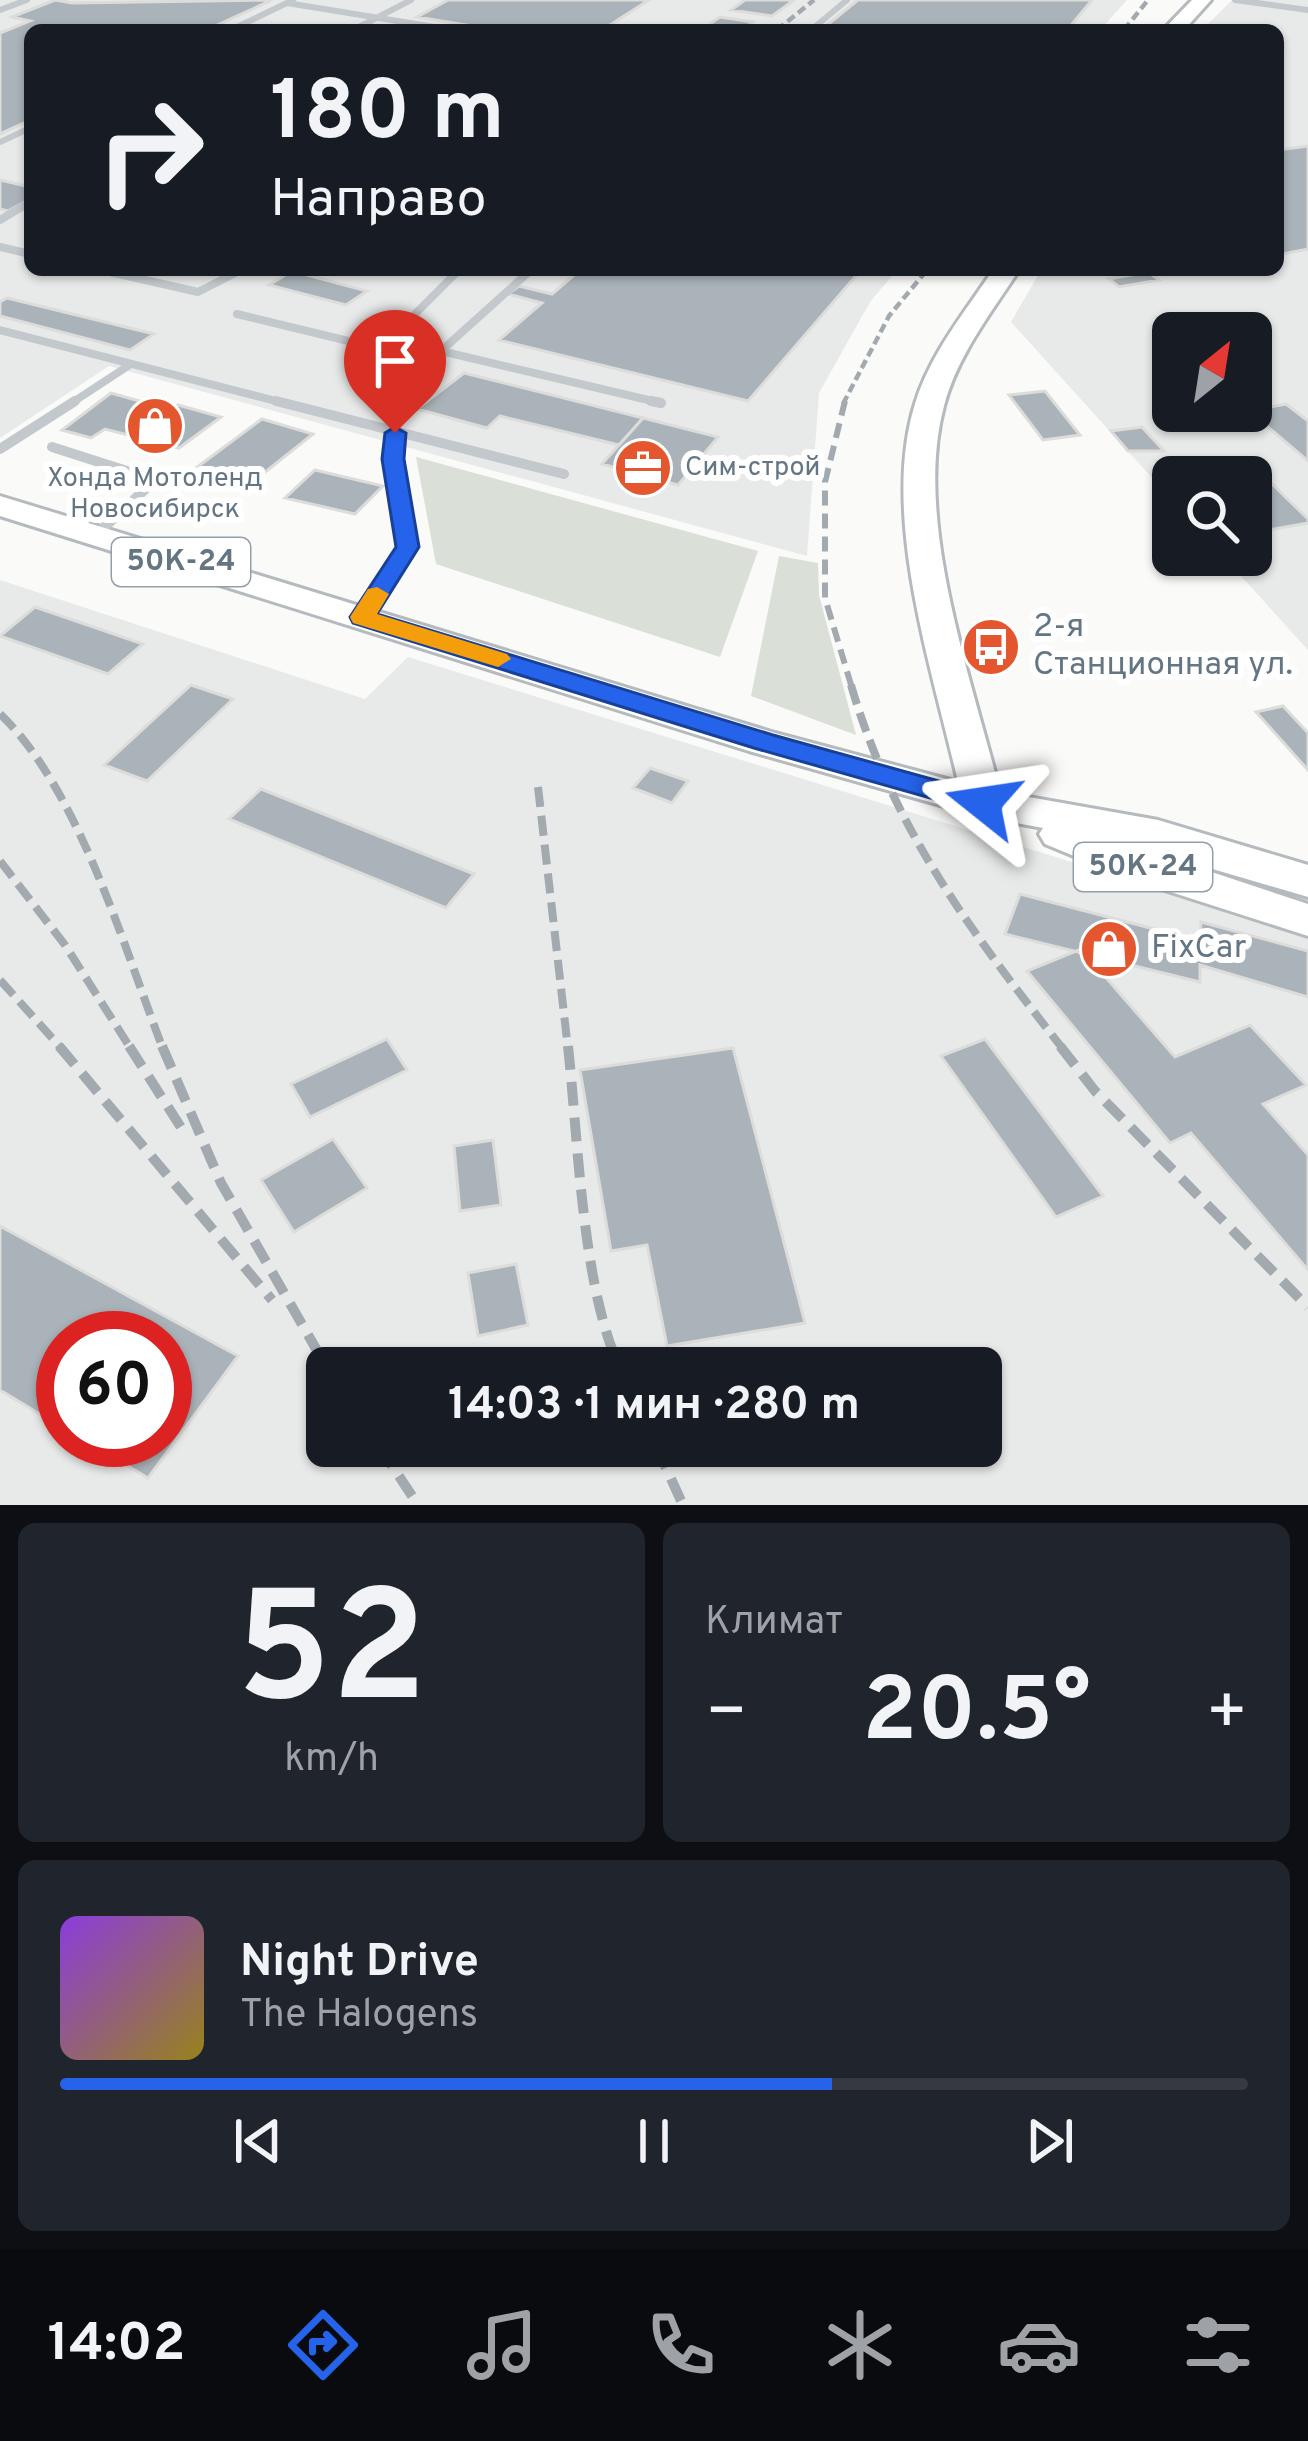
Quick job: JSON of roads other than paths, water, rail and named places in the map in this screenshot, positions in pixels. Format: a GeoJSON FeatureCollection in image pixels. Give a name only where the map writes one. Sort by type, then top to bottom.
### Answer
{"type":"FeatureCollection","features":[{"type":"Feature","properties":{"kind":"main road"},"geometry":{"type":"LineString","coordinates":[[1179,24],[1202,0]]}},
{"type":"Feature","properties":{"kind":"main road"},"geometry":{"type":"LineString","coordinates":[[983,803],[932,576],[922,504],[926,423],[945,367],[1002,276]]}},
{"type":"Feature","properties":{"kind":"main road","name":"50К-24"},"geometry":{"type":"LineString","coordinates":[[0,506],[763,742],[983,803],[1158,835],[1308,881]]}},
{"type":"Feature","properties":{"kind":"main road","name":"50К-24"},"geometry":{"type":"LineString","coordinates":[[983,803],[1142,867],[1308,920]]}},
{"type":"Feature","properties":{"kind":"lane"},"geometry":{"type":"LineString","coordinates":[[0,10],[27,0]]}},
{"type":"Feature","properties":{"kind":"lane"},"geometry":{"type":"LineString","coordinates":[[365,24],[411,0]]}},
{"type":"Feature","properties":{"kind":"lane"},"geometry":{"type":"LineString","coordinates":[[818,24],[847,0]]}},
{"type":"Feature","properties":{"kind":"lane"},"geometry":{"type":"LineString","coordinates":[[1235,0],[1308,10]]}},
{"type":"Feature","properties":{"kind":"lane"},"geometry":{"type":"LineString","coordinates":[[243,24],[290,1],[418,24]]}},
{"type":"Feature","properties":{"kind":"lane"},"geometry":{"type":"LineString","coordinates":[[127,276],[198,292],[229,276]]}},
{"type":"Feature","properties":{"kind":"lane"},"geometry":{"type":"LineString","coordinates":[[380,349],[453,276]]}},
{"type":"Feature","properties":{"kind":"lane"},"geometry":{"type":"LineString","coordinates":[[441,351],[524,276]]}},
{"type":"Feature","properties":{"kind":"lane"},"geometry":{"type":"LineString","coordinates":[[237,314],[406,355],[441,351],[661,403]]}},
{"type":"Feature","properties":{"kind":"lane"},"geometry":{"type":"LineString","coordinates":[[0,330],[564,474]]}},
{"type":"Feature","properties":{"kind":"lane"},"geometry":{"type":"LineString","coordinates":[[362,617],[408,547],[393,459],[393,403],[406,355]]}},
{"type":"Feature","properties":{"kind":"lane"},"geometry":{"type":"LineString","coordinates":[[0,449],[128,366]]}},
{"type":"Feature","properties":{"kind":"lane"},"geometry":{"type":"LineString","coordinates":[[52,447],[154,480],[96,535]]}},
{"type":"Feature","properties":{"kind":"railway"},"geometry":{"type":"LineString","coordinates":[[784,24],[814,0]]}},
{"type":"Feature","properties":{"kind":"railway"},"geometry":{"type":"LineString","coordinates":[[1129,24],[1148,0]]}},
{"type":"Feature","properties":{"kind":"railway"},"geometry":{"type":"LineString","coordinates":[[843,404],[889,316],[922,276]]}},
{"type":"Feature","properties":{"kind":"railway"},"geometry":{"type":"LineString","coordinates":[[845,401],[825,482],[825,598],[852,688]]}},
{"type":"Feature","properties":{"kind":"railway"},"geometry":{"type":"LineString","coordinates":[[851,685],[889,786],[939,878],[1063,1049]]}},
{"type":"Feature","properties":{"kind":"railway"},"geometry":{"type":"LineString","coordinates":[[0,714],[28,746],[76,826],[163,1049]]}},
{"type":"Feature","properties":{"kind":"railway"},"geometry":{"type":"LineString","coordinates":[[538,787],[568,1049]]}},
{"type":"Feature","properties":{"kind":"railway"},"geometry":{"type":"LineString","coordinates":[[0,861],[65,945],[131,1049]]}},
{"type":"Feature","properties":{"kind":"railway"},"geometry":{"type":"LineString","coordinates":[[0,980],[62,1049]]}},
{"type":"Feature","properties":{"kind":"railway"},"geometry":{"type":"LineString","coordinates":[[59,1046],[272,1300]]}},
{"type":"Feature","properties":{"kind":"railway"},"geometry":{"type":"LineString","coordinates":[[129,1046],[182,1129]]}},
{"type":"Feature","properties":{"kind":"railway"},"geometry":{"type":"LineString","coordinates":[[162,1046],[221,1183],[315,1347]]}},
{"type":"Feature","properties":{"kind":"railway"},"geometry":{"type":"LineString","coordinates":[[568,1046],[589,1255],[612,1347]]}},
{"type":"Feature","properties":{"kind":"railway"},"geometry":{"type":"LineString","coordinates":[[1060,1046],[1095,1091],[1308,1307]]}},
{"type":"Feature","properties":{"kind":"railway"},"geometry":{"type":"LineString","coordinates":[[393,1467],[418,1505]]}},
{"type":"Feature","properties":{"kind":"railway"},"geometry":{"type":"LineString","coordinates":[[666,1467],[683,1505]]}},
{"type":"Feature","properties":{"kind":"place","name":"Хонда Мотоленд Новосибирск"},"geometry":{"type":"Point","coordinates":[155,426]}},
{"type":"Feature","properties":{"kind":"place","name":"Сим-строй"},"geometry":{"type":"Point","coordinates":[643,468]}},
{"type":"Feature","properties":{"kind":"place","name":"2-я Станционная ул."},"geometry":{"type":"Point","coordinates":[991,647]}},
{"type":"Feature","properties":{"kind":"place","name":"FixCar"},"geometry":{"type":"Point","coordinates":[1109,949]}}]}
